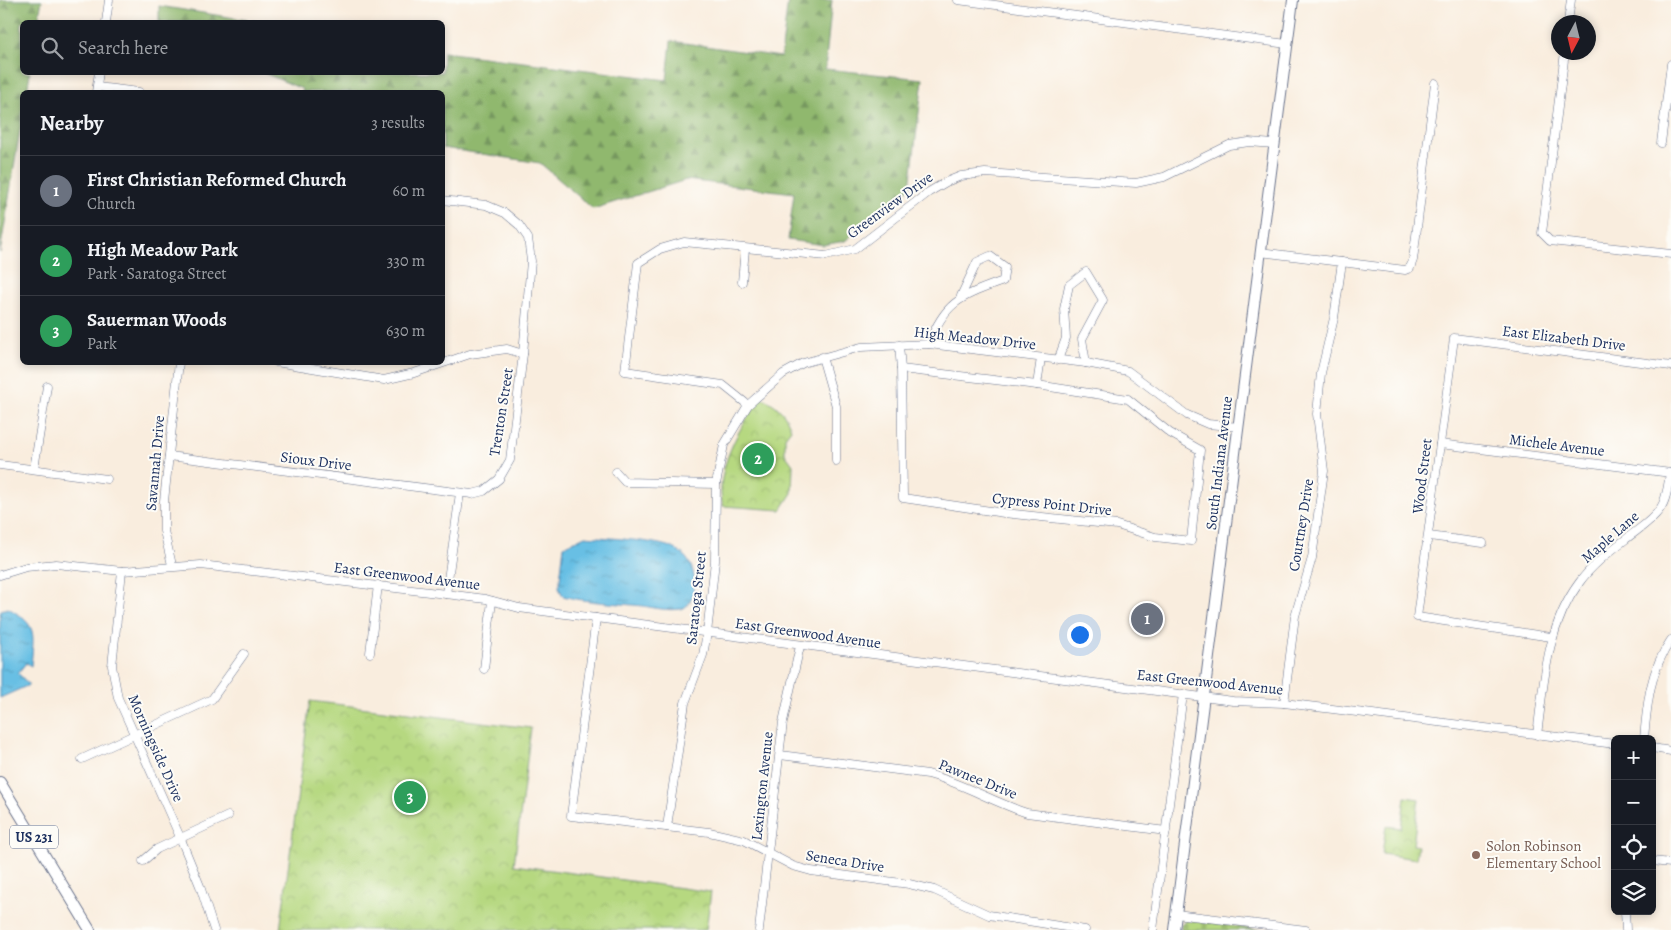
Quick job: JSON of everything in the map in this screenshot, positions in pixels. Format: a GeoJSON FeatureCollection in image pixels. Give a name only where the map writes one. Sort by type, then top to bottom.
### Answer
{"type":"FeatureCollection","features":[{"type":"Feature","properties":{"kind":"main road","name":"South Indiana Avenue"},"geometry":{"type":"LineString","coordinates":[[1174,930],[1293,0]]}},
{"type":"Feature","properties":{"kind":"main road","name":"US 231"},"geometry":{"type":"LineString","coordinates":[[0,782],[90,930]]}},
{"type":"Feature","properties":{"kind":"street"},"geometry":{"type":"LineString","coordinates":[[106,20],[109,0]]}},
{"type":"Feature","properties":{"kind":"street"},"geometry":{"type":"LineString","coordinates":[[958,0],[1287,44]]}},
{"type":"Feature","properties":{"kind":"street"},"geometry":{"type":"LineString","coordinates":[[1569,15],[1571,0]]}},
{"type":"Feature","properties":{"kind":"street"},"geometry":{"type":"LineString","coordinates":[[1564,60],[1542,233],[1550,241],[1671,254]]}},
{"type":"Feature","properties":{"kind":"street"},"geometry":{"type":"LineString","coordinates":[[1661,142],[1671,64]]}},
{"type":"Feature","properties":{"kind":"street"},"geometry":{"type":"LineString","coordinates":[[96,90],[98,75]]}},
{"type":"Feature","properties":{"kind":"street"},"geometry":{"type":"LineString","coordinates":[[1260,252],[1406,270],[1410,268],[1413,260],[1434,83]]}},
{"type":"Feature","properties":{"kind":"street","name":"Greenview Drive"},"geometry":{"type":"LineString","coordinates":[[748,405],[723,385],[625,372],[638,263],[660,249],[684,242],[826,256],[855,249],[929,192],[961,176],[985,173],[1136,183],[1164,177],[1229,144],[1249,142],[1274,144]]}},
{"type":"Feature","properties":{"kind":"street","name":"Trenton Street"},"geometry":{"type":"LineString","coordinates":[[445,200],[486,205],[505,213],[520,226],[528,238],[531,261],[523,354],[510,460],[498,479],[484,491],[472,494],[460,493]]}},
{"type":"Feature","properties":{"kind":"street"},"geometry":{"type":"LineString","coordinates":[[742,282],[745,249]]}},
{"type":"Feature","properties":{"kind":"street"},"geometry":{"type":"LineString","coordinates":[[930,344],[937,322],[961,296],[977,262],[990,256],[1005,267],[1003,281],[961,296]]}},
{"type":"Feature","properties":{"kind":"street","name":"Courtney Drive"},"geometry":{"type":"LineString","coordinates":[[1284,703],[1295,616],[1312,558],[1319,510],[1324,471],[1317,414],[1321,373],[1334,318],[1342,262]]}},
{"type":"Feature","properties":{"kind":"street"},"geometry":{"type":"LineString","coordinates":[[1058,360],[1066,338],[1064,309],[1069,285],[1086,272],[1103,300],[1082,339],[1086,364]]}},
{"type":"Feature","properties":{"kind":"street","name":"East Elizabeth Drive"},"geometry":{"type":"LineString","coordinates":[[1454,338],[1671,366]]}},
{"type":"Feature","properties":{"kind":"street","name":"Wood Street"},"geometry":{"type":"LineString","coordinates":[[1454,338],[1417,617],[1551,637]]}},
{"type":"Feature","properties":{"kind":"street","name":"High Meadow Drive"},"geometry":{"type":"LineString","coordinates":[[748,405],[782,374],[803,363],[861,347],[930,344],[1128,371],[1187,415],[1208,424],[1239,428]]}},
{"type":"Feature","properties":{"kind":"street"},"geometry":{"type":"LineString","coordinates":[[899,345],[901,368]]}},
{"type":"Feature","properties":{"kind":"street"},"geometry":{"type":"LineString","coordinates":[[445,362],[470,354],[507,349],[523,354]]}},
{"type":"Feature","properties":{"kind":"street"},"geometry":{"type":"LineString","coordinates":[[822,357],[836,406],[836,461]]}},
{"type":"Feature","properties":{"kind":"street"},"geometry":{"type":"LineString","coordinates":[[1037,385],[1041,358]]}},
{"type":"Feature","properties":{"kind":"street","name":"Savannah Drive"},"geometry":{"type":"LineString","coordinates":[[172,565],[164,531],[164,501],[179,365]]}},
{"type":"Feature","properties":{"kind":"street"},"geometry":{"type":"LineString","coordinates":[[293,365],[384,380],[438,365]]}},
{"type":"Feature","properties":{"kind":"street","name":"Cypress Point Drive"},"geometry":{"type":"LineString","coordinates":[[901,368],[1037,385],[1128,399],[1170,433],[1200,450],[1191,541],[1155,537],[1117,524],[1004,513],[903,498],[901,368]]}},
{"type":"Feature","properties":{"kind":"street"},"geometry":{"type":"LineString","coordinates":[[34,469],[47,386]]}},
{"type":"Feature","properties":{"kind":"street","name":"Saratoga Street"},"geometry":{"type":"LineString","coordinates":[[667,827],[686,703],[703,655],[708,633],[715,561],[716,484],[724,446],[748,405]]}},
{"type":"Feature","properties":{"kind":"street","name":"Michele Avenue"},"geometry":{"type":"LineString","coordinates":[[1440,444],[1671,473]]}},
{"type":"Feature","properties":{"kind":"street","name":"Sioux Drive"},"geometry":{"type":"LineString","coordinates":[[169,456],[460,493]]}},
{"type":"Feature","properties":{"kind":"street"},"geometry":{"type":"LineString","coordinates":[[0,465],[107,478]]}},
{"type":"Feature","properties":{"kind":"street"},"geometry":{"type":"LineString","coordinates":[[616,472],[625,482],[716,484]]}},
{"type":"Feature","properties":{"kind":"street","name":"Maple Lane"},"geometry":{"type":"LineString","coordinates":[[1537,735],[1551,637],[1578,584],[1599,561],[1649,521],[1660,509],[1667,493],[1671,473]]}},
{"type":"Feature","properties":{"kind":"street"},"geometry":{"type":"LineString","coordinates":[[446,594],[460,493]]}},
{"type":"Feature","properties":{"kind":"street"},"geometry":{"type":"LineString","coordinates":[[1429,536],[1483,543]]}},
{"type":"Feature","properties":{"kind":"street","name":"East Greenwood Avenue"},"geometry":{"type":"LineString","coordinates":[[0,575],[26,567],[56,564],[122,571],[147,570],[172,565],[202,565],[378,585],[492,601],[519,608],[1233,701],[1284,703],[1611,744]]}},
{"type":"Feature","properties":{"kind":"street","name":"Morningside Drive"},"geometry":{"type":"LineString","coordinates":[[122,571],[112,666],[118,698],[133,737],[180,837],[200,886],[214,930]]}},
{"type":"Feature","properties":{"kind":"street"},"geometry":{"type":"LineString","coordinates":[[370,653],[378,585]]}},
{"type":"Feature","properties":{"kind":"street"},"geometry":{"type":"LineString","coordinates":[[484,669],[492,601]]}},
{"type":"Feature","properties":{"kind":"street","name":"Seneca Drive"},"geometry":{"type":"LineString","coordinates":[[596,618],[571,816],[709,832],[744,840],[793,866],[819,873],[910,884],[934,890],[989,915],[1006,920],[1085,930]]}},
{"type":"Feature","properties":{"kind":"street"},"geometry":{"type":"LineString","coordinates":[[1644,735],[1649,690],[1662,653],[1671,640]]}},
{"type":"Feature","properties":{"kind":"street","name":"Lexington Avenue"},"geometry":{"type":"LineString","coordinates":[[759,930],[783,722],[800,646]]}},
{"type":"Feature","properties":{"kind":"street"},"geometry":{"type":"LineString","coordinates":[[82,759],[212,699],[244,654]]}},
{"type":"Feature","properties":{"kind":"street"},"geometry":{"type":"LineString","coordinates":[[1153,930],[1183,694]]}},
{"type":"Feature","properties":{"kind":"street"},"geometry":{"type":"LineString","coordinates":[[1656,749],[1671,751]]}},
{"type":"Feature","properties":{"kind":"street","name":"Pawnee Drive"},"geometry":{"type":"LineString","coordinates":[[780,755],[928,774],[944,778],[1006,806],[1027,813],[1166,831]]}},
{"type":"Feature","properties":{"kind":"street"},"geometry":{"type":"LineString","coordinates":[[144,861],[156,849],[228,816]]}},
{"type":"Feature","properties":{"kind":"street"},"geometry":{"type":"LineString","coordinates":[[1656,861],[1671,863]]}},
{"type":"Feature","properties":{"kind":"street"},"geometry":{"type":"LineString","coordinates":[[1176,914],[1306,930]]}},
{"type":"Feature","properties":{"kind":"street"},"geometry":{"type":"LineString","coordinates":[[1625,915],[1626,930]]}},
{"type":"Feature","properties":{"kind":"green space"},"geometry":{"type":"Polygon","coordinates":[[[0,0],[42,0],[38,20],[20,20],[20,75],[30,75],[27,90],[20,90],[20,130],[0,253],[0,0]]]}},
{"type":"Feature","properties":{"kind":"green space"},"geometry":{"type":"Polygon","coordinates":[[[788,0],[832,0],[825,69],[923,79],[910,187],[845,241],[823,245],[788,240],[794,193],[686,180],[593,209],[540,163],[445,148],[445,90],[302,90],[269,75],[445,75],[445,52],[667,80],[671,41],[781,57],[788,0]]]}},
{"type":"Feature","properties":{"kind":"green space"},"geometry":{"type":"Polygon","coordinates":[[[159,6],[247,20],[159,20],[159,6]]]}},
{"type":"Feature","properties":{"kind":"green space"},"geometry":{"type":"Polygon","coordinates":[[[762,398],[780,410],[791,429],[785,437],[785,454],[793,465],[792,493],[781,510],[723,506],[721,493],[725,464],[738,434],[762,398]]]}},
{"type":"Feature","properties":{"kind":"green space"},"geometry":{"type":"Polygon","coordinates":[[[310,701],[531,728],[514,865],[711,892],[706,930],[280,930],[310,701]]]}},
{"type":"Feature","properties":{"kind":"green space"},"geometry":{"type":"Polygon","coordinates":[[[1405,797],[1419,799],[1413,845],[1418,846],[1416,859],[1382,854],[1386,826],[1401,828],[1405,797]]]}},
{"type":"Feature","properties":{"kind":"green space"},"geometry":{"type":"Polygon","coordinates":[[[1187,920],[1261,930],[1181,930],[1181,925],[1187,920]]]}},
{"type":"Feature","properties":{"kind":"water"},"geometry":{"type":"Polygon","coordinates":[[[585,536],[657,543],[680,552],[688,560],[693,570],[694,590],[689,603],[681,609],[666,609],[563,596],[559,588],[564,546],[585,536]]]}},
{"type":"Feature","properties":{"kind":"water"},"geometry":{"type":"Polygon","coordinates":[[[8,608],[18,614],[29,625],[33,638],[32,655],[31,666],[26,663],[18,673],[29,685],[0,698],[0,619],[1,610],[8,608]]]}},
{"type":"Feature","properties":{"kind":"place","name":"High Meadow Park"},"geometry":{"type":"Point","coordinates":[758,459]}},
{"type":"Feature","properties":{"kind":"place","name":"First Christian Reformed Church"},"geometry":{"type":"Point","coordinates":[1147,619]}},
{"type":"Feature","properties":{"kind":"place","name":"Sauerman Woods"},"geometry":{"type":"Point","coordinates":[410,797]}},
{"type":"Feature","properties":{"kind":"place","name":"Solon Robinson Elementary School"},"geometry":{"type":"Point","coordinates":[1476,855]}}]}
